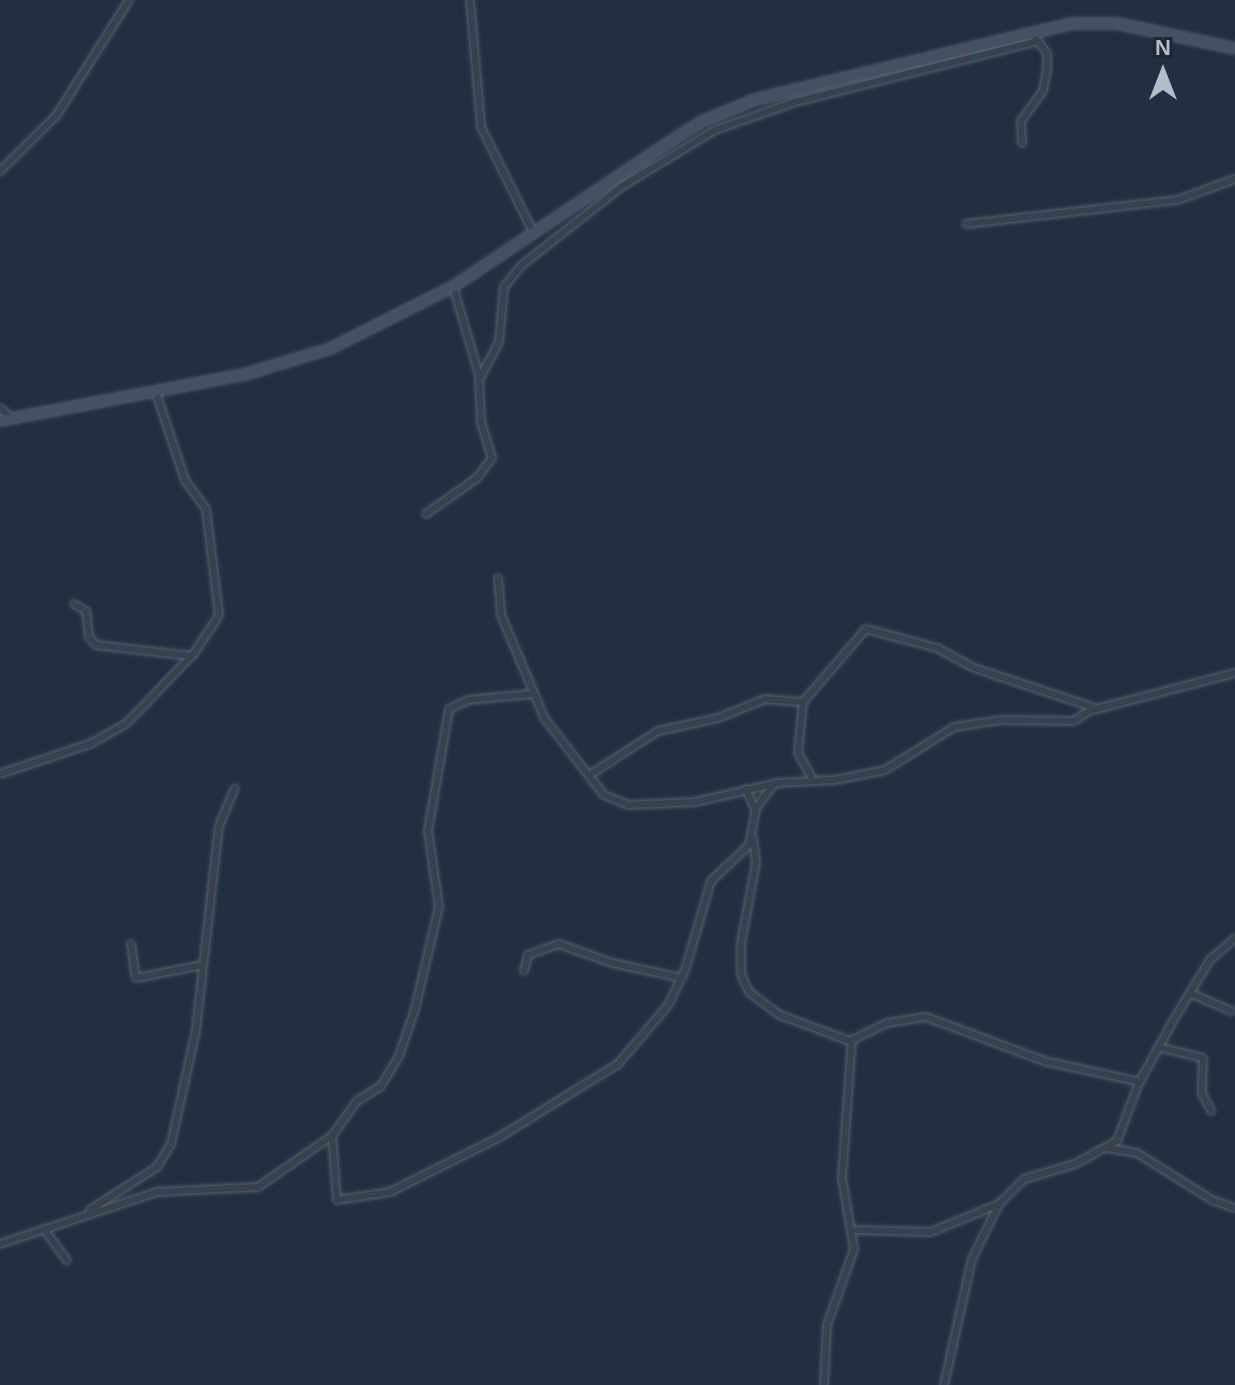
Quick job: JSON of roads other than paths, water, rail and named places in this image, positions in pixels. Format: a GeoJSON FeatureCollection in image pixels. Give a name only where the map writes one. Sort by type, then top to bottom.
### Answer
{"type":"FeatureCollection","features":[{"type":"Feature","properties":{"kind":"main road"},"geometry":{"type":"LineString","coordinates":[[0,420],[156,393],[317,353],[453,286],[659,148],[740,104],[1029,31],[1095,21],[1235,48]]}},
{"type":"Feature","properties":{"kind":"street"},"geometry":{"type":"LineString","coordinates":[[0,171],[56,116],[129,0]]}},
{"type":"Feature","properties":{"kind":"street"},"geometry":{"type":"LineString","coordinates":[[470,0],[481,127],[534,234]]}},
{"type":"Feature","properties":{"kind":"street"},"geometry":{"type":"LineString","coordinates":[[1022,143],[1021,121],[1045,84],[1047,53],[1029,31]]}},
{"type":"Feature","properties":{"kind":"street"},"geometry":{"type":"LineString","coordinates":[[480,378],[499,342],[504,287],[522,265],[621,187],[715,130],[784,105],[1038,41]]}},
{"type":"Feature","properties":{"kind":"street"},"geometry":{"type":"LineString","coordinates":[[966,224],[1178,200],[1235,179]]}},
{"type":"Feature","properties":{"kind":"street"},"geometry":{"type":"LineString","coordinates":[[426,514],[491,463],[481,423],[480,378],[453,286]]}},
{"type":"Feature","properties":{"kind":"street"},"geometry":{"type":"LineString","coordinates":[[0,774],[92,743],[127,723],[191,656],[219,615],[206,509],[185,480],[156,393]]}},
{"type":"Feature","properties":{"kind":"street"},"geometry":{"type":"LineString","coordinates":[[0,408],[11,418]]}},
{"type":"Feature","properties":{"kind":"street"},"geometry":{"type":"LineString","coordinates":[[498,578],[501,615],[531,694],[568,754],[591,774],[608,798],[641,806],[695,802],[774,784],[890,768],[964,725],[1071,721],[1099,709],[1235,673]]}},
{"type":"Feature","properties":{"kind":"street"},"geometry":{"type":"LineString","coordinates":[[74,604],[86,611],[88,633],[96,645],[191,656]]}},
{"type":"Feature","properties":{"kind":"street"},"geometry":{"type":"LineString","coordinates":[[813,780],[798,753],[803,702],[845,658],[858,633],[873,628],[1072,704],[1099,709]]}},
{"type":"Feature","properties":{"kind":"street"},"geometry":{"type":"LineString","coordinates":[[0,1244],[168,1189],[258,1187],[332,1136],[357,1101],[385,1082],[415,1009],[439,907],[429,813],[449,709],[468,700],[531,694]]}},
{"type":"Feature","properties":{"kind":"street"},"geometry":{"type":"LineString","coordinates":[[591,774],[658,731],[718,718],[765,699],[803,702]]}},
{"type":"Feature","properties":{"kind":"street"},"geometry":{"type":"LineString","coordinates":[[332,1136],[339,1202],[418,1182],[607,1073],[657,1022],[682,978],[711,881],[749,845],[755,809],[774,784]]}},
{"type":"Feature","properties":{"kind":"street"},"geometry":{"type":"LineString","coordinates":[[87,1213],[167,1156],[196,1030],[220,818],[235,788]]}},
{"type":"Feature","properties":{"kind":"street"},"geometry":{"type":"LineString","coordinates":[[746,789],[755,809]]}},
{"type":"Feature","properties":{"kind":"street"},"geometry":{"type":"LineString","coordinates":[[752,833],[756,863],[741,943],[743,983],[795,1023],[852,1040]]}},
{"type":"Feature","properties":{"kind":"street"},"geometry":{"type":"LineString","coordinates":[[944,1385],[970,1264],[999,1204],[1024,1179],[1107,1148],[1124,1129],[1140,1082],[1158,1047],[1210,960],[1235,938]]}},
{"type":"Feature","properties":{"kind":"street"},"geometry":{"type":"LineString","coordinates":[[131,944],[136,978],[204,965]]}},
{"type":"Feature","properties":{"kind":"street"},"geometry":{"type":"LineString","coordinates":[[524,971],[528,955],[559,944],[612,963],[682,978]]}},
{"type":"Feature","properties":{"kind":"street"},"geometry":{"type":"LineString","coordinates":[[1190,993],[1231,1011]]}},
{"type":"Feature","properties":{"kind":"street"},"geometry":{"type":"LineString","coordinates":[[824,1385],[826,1331],[851,1268],[854,1230],[843,1205],[842,1178],[852,1040],[865,1029],[926,1017],[1044,1061],[1140,1082]]}},
{"type":"Feature","properties":{"kind":"street"},"geometry":{"type":"LineString","coordinates":[[1158,1047],[1203,1058],[1202,1093],[1211,1111]]}},
{"type":"Feature","properties":{"kind":"street"},"geometry":{"type":"LineString","coordinates":[[1107,1148],[1137,1153],[1212,1200],[1235,1208]]}},
{"type":"Feature","properties":{"kind":"street"},"geometry":{"type":"LineString","coordinates":[[854,1230],[930,1232],[999,1204]]}},
{"type":"Feature","properties":{"kind":"street"},"geometry":{"type":"LineString","coordinates":[[44,1229],[67,1261]]}}]}
